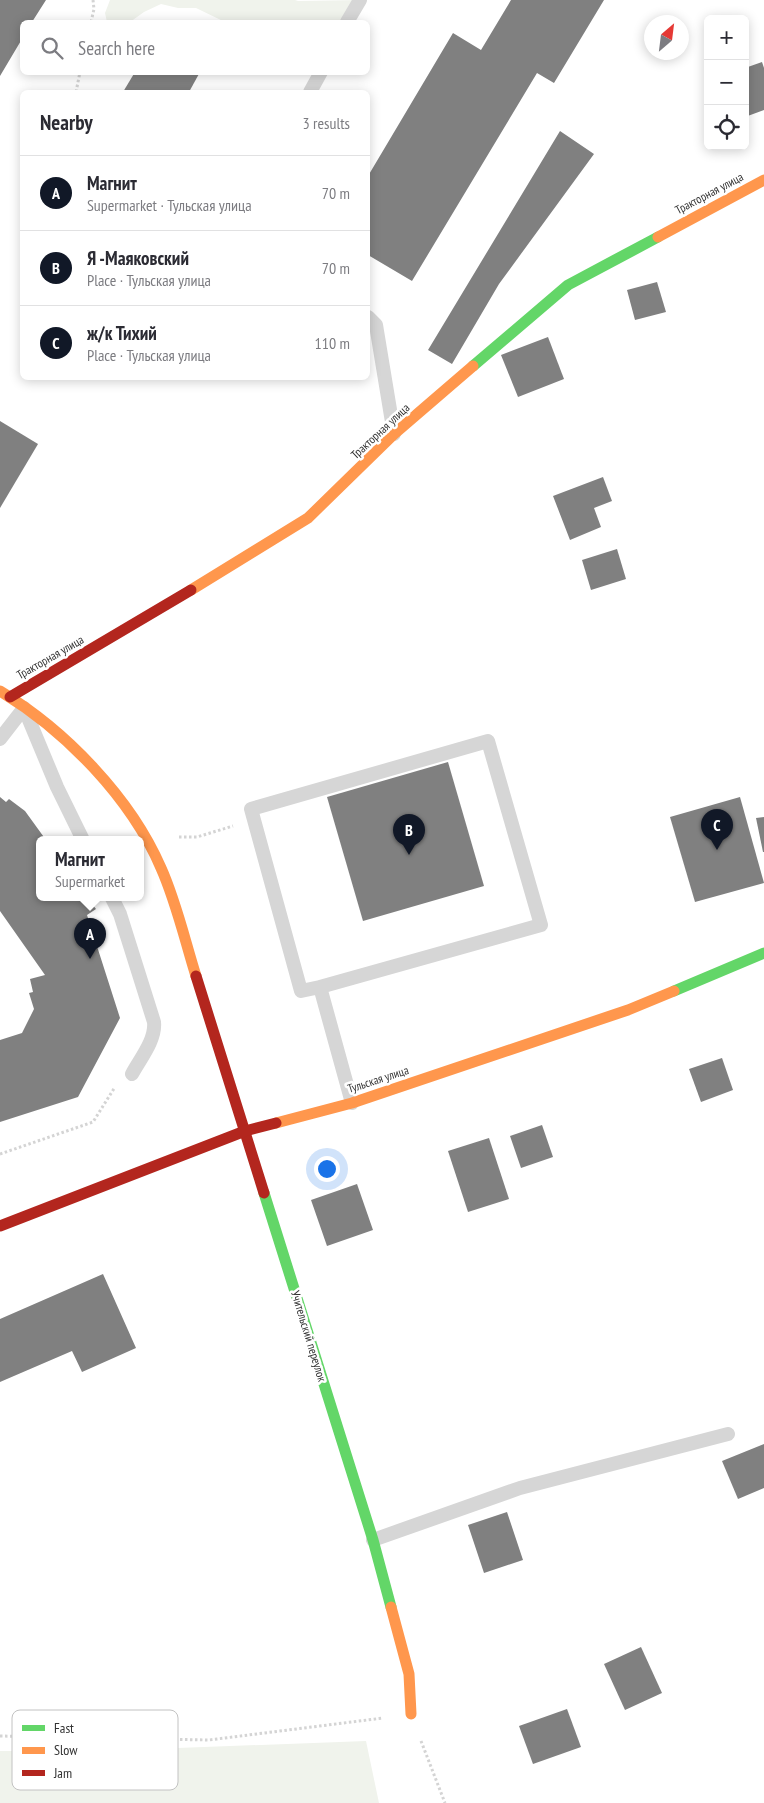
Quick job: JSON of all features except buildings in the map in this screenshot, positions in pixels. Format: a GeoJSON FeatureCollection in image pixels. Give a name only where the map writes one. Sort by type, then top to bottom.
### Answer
{"type":"FeatureCollection","features":[{"type":"Feature","properties":{"kind":"street","name":"Тракторная улица"},"geometry":{"type":"LineString","coordinates":[[5,694],[168,604],[308,518],[394,434],[568,285],[764,180]]}},
{"type":"Feature","properties":{"kind":"street","name":"Учительский переулок"},"geometry":{"type":"LineString","coordinates":[[5,694],[59,735],[96,770],[133,817],[144,836]]}},
{"type":"Feature","properties":{"kind":"street","name":"Учительский переулок"},"geometry":{"type":"LineString","coordinates":[[144,836],[159,863],[373,1540],[409,1674],[411,1714]]}},
{"type":"Feature","properties":{"kind":"street","name":"Тульская улица"},"geometry":{"type":"LineString","coordinates":[[0,1226],[245,1132],[352,1103],[628,1010],[764,954]]}},
{"type":"Feature","properties":{"kind":"lane"},"geometry":{"type":"LineString","coordinates":[[348,20],[360,0]]}},
{"type":"Feature","properties":{"kind":"lane"},"geometry":{"type":"LineString","coordinates":[[311,90],[319,75]]}},
{"type":"Feature","properties":{"kind":"lane"},"geometry":{"type":"LineString","coordinates":[[370,319],[376,325],[394,434]]}},
{"type":"Feature","properties":{"kind":"lane"},"geometry":{"type":"LineString","coordinates":[[0,739],[24,708],[57,787],[82,836]]}},
{"type":"Feature","properties":{"kind":"lane"},"geometry":{"type":"LineString","coordinates":[[488,741],[541,924],[320,987],[300,991],[251,809],[488,741]]}},
{"type":"Feature","properties":{"kind":"lane"},"geometry":{"type":"LineString","coordinates":[[114,901],[120,914],[155,1029],[132,1074]]}},
{"type":"Feature","properties":{"kind":"lane"},"geometry":{"type":"LineString","coordinates":[[320,987],[352,1103]]}},
{"type":"Feature","properties":{"kind":"lane"},"geometry":{"type":"LineString","coordinates":[[373,1540],[520,1488],[728,1434]]}},
{"type":"Feature","properties":{"kind":"path"},"geometry":{"type":"LineString","coordinates":[[91,20],[94,8],[93,0]]}},
{"type":"Feature","properties":{"kind":"path"},"geometry":{"type":"LineString","coordinates":[[76,90],[79,75]]}},
{"type":"Feature","properties":{"kind":"path"},"geometry":{"type":"LineString","coordinates":[[197,836],[231,826]]}},
{"type":"Feature","properties":{"kind":"path"},"geometry":{"type":"LineString","coordinates":[[0,1154],[93,1122],[118,1083],[132,1074]]}},
{"type":"Feature","properties":{"kind":"path"},"geometry":{"type":"LineString","coordinates":[[178,1739],[210,1740],[411,1714],[445,1803]]}},
{"type":"Feature","properties":{"kind":"shaded area"},"geometry":{"type":"Polygon","coordinates":[[[110,0],[361,0],[348,20],[221,20],[196,8],[178,8],[161,4],[133,20],[107,20],[105,13],[110,0]]]}},
{"type":"Feature","properties":{"kind":"shaded area"},"geometry":{"type":"Polygon","coordinates":[[[366,1741],[379,1803],[0,1803],[0,1751],[12,1751],[12,1790],[178,1790],[178,1748],[366,1741]]]}},
{"type":"Feature","properties":{"kind":"traffic: fast"},"geometry":{"type":"LineString","coordinates":[[473,366],[568,285],[658,237]]}},
{"type":"Feature","properties":{"kind":"traffic: fast"},"geometry":{"type":"LineString","coordinates":[[674,991],[764,953]]}},
{"type":"Feature","properties":{"kind":"traffic: fast"},"geometry":{"type":"LineString","coordinates":[[264,1193],[373,1540],[391,1607]]}},
{"type":"Feature","properties":{"kind":"traffic: slow"},"geometry":{"type":"LineString","coordinates":[[658,237],[764,180]]}},
{"type":"Feature","properties":{"kind":"traffic: slow"},"geometry":{"type":"LineString","coordinates":[[191,590],[308,518],[394,434],[473,366]]}},
{"type":"Feature","properties":{"kind":"traffic: slow"},"geometry":{"type":"LineString","coordinates":[[0,691],[48,725],[72,746],[94,768],[132,816],[161,868],[176,907],[196,976]]}},
{"type":"Feature","properties":{"kind":"traffic: slow"},"geometry":{"type":"LineString","coordinates":[[276,1123],[352,1103],[628,1010],[674,991]]}},
{"type":"Feature","properties":{"kind":"traffic: slow"},"geometry":{"type":"LineString","coordinates":[[391,1607],[409,1674],[411,1714]]}},
{"type":"Feature","properties":{"kind":"traffic: jam"},"geometry":{"type":"LineString","coordinates":[[10,697],[191,590]]}},
{"type":"Feature","properties":{"kind":"traffic: jam"},"geometry":{"type":"LineString","coordinates":[[196,976],[264,1193]]}},
{"type":"Feature","properties":{"kind":"traffic: jam"},"geometry":{"type":"LineString","coordinates":[[0,1226],[245,1131],[276,1123]]}},
{"type":"Feature","properties":{"kind":"place","name":"ж/к Тихий"},"geometry":{"type":"Point","coordinates":[717,850]}},
{"type":"Feature","properties":{"kind":"place","name":"Я -Маяковский"},"geometry":{"type":"Point","coordinates":[409,855]}},
{"type":"Feature","properties":{"kind":"place","name":"Магнит"},"geometry":{"type":"Point","coordinates":[90,959]}}]}
